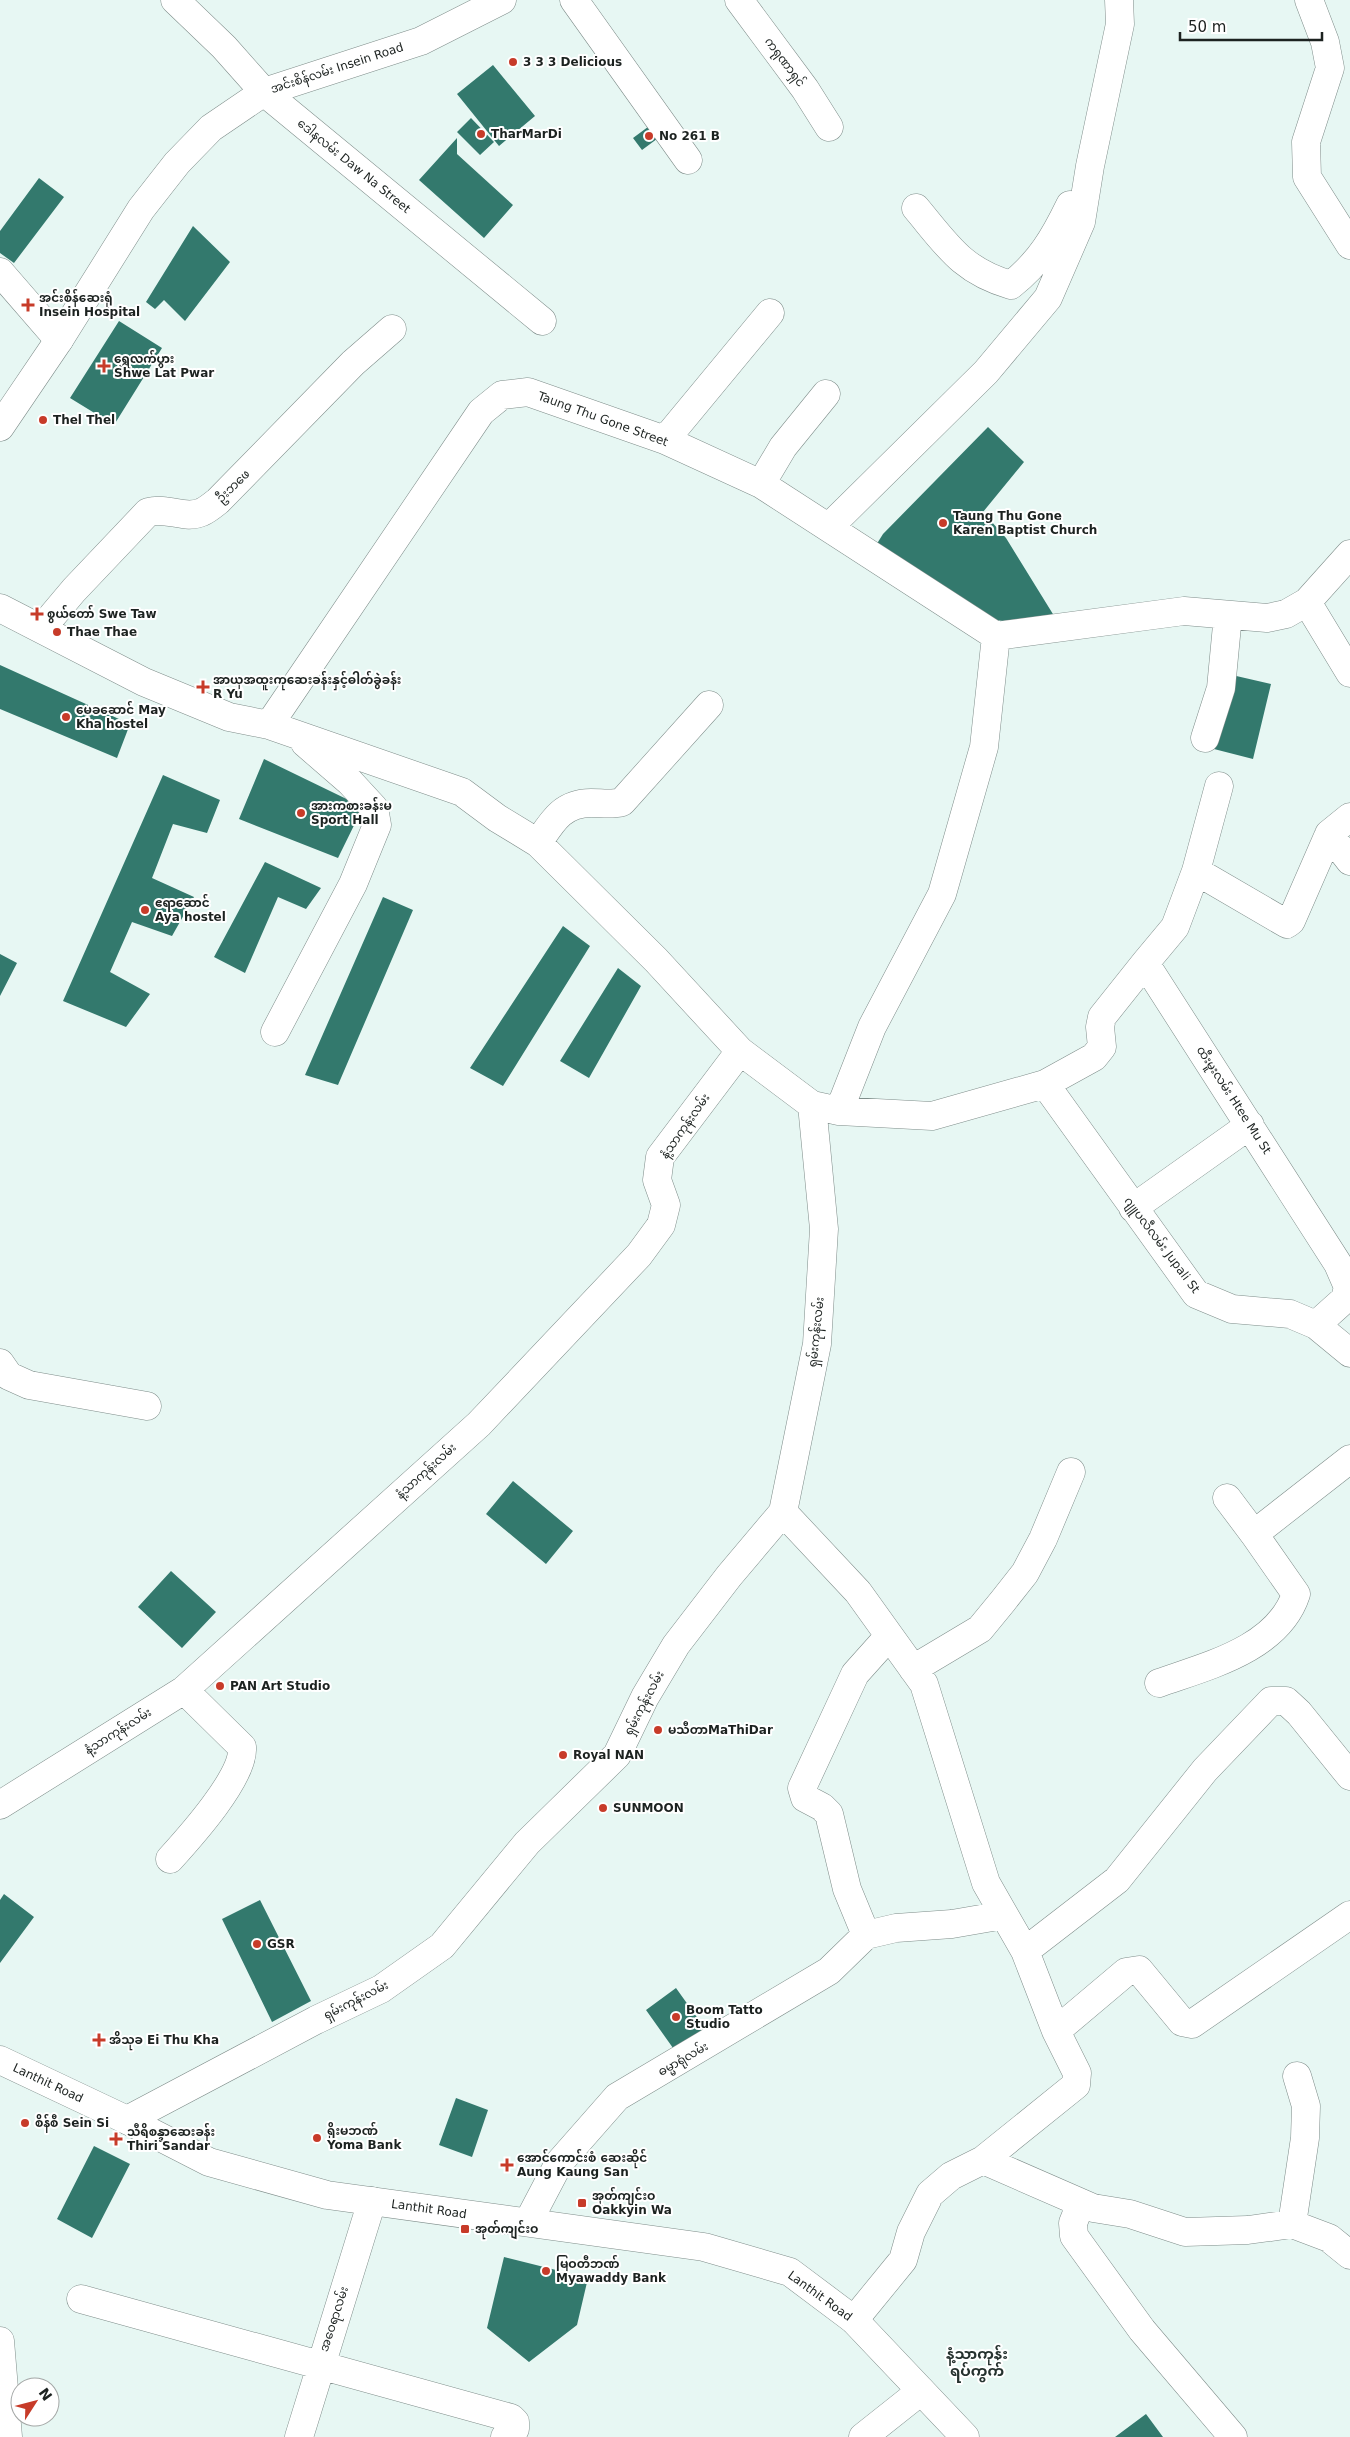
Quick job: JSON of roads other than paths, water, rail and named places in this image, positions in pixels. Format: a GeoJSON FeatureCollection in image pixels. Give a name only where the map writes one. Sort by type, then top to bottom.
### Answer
{"type":"FeatureCollection","features":[{"type":"Feature","properties":{"kind":"street","name":"ဒေါနလမ်း Daw Na Street"},"geometry":{"type":"LineString","coordinates":[[175,0],[224,47],[264,92],[542,321]]}},
{"type":"Feature","properties":{"kind":"street","name":"အင်းစိန်လမ်း Insein Road"},"geometry":{"type":"LineString","coordinates":[[0,427],[59,340],[142,209],[177,163],[211,128],[264,92],[421,41],[502,0]]}},
{"type":"Feature","properties":{"kind":"street"},"geometry":{"type":"LineString","coordinates":[[574,0],[688,160]]}},
{"type":"Feature","properties":{"kind":"street","name":"ကရုဏာရှင်"},"geometry":{"type":"LineString","coordinates":[[739,0],[805,89],[828,127]]}},
{"type":"Feature","properties":{"kind":"street"},"geometry":{"type":"LineString","coordinates":[[829,527],[986,372],[1048,298],[1081,222],[1090,166],[1120,24],[1119,0]]}},
{"type":"Feature","properties":{"kind":"street"},"geometry":{"type":"LineString","coordinates":[[1309,0],[1325,42],[1330,68],[1306,142],[1307,177],[1350,246]]}},
{"type":"Feature","properties":{"kind":"street"},"geometry":{"type":"LineString","coordinates":[[916,208],[959,259],[988,279],[1011,286],[1030,270],[1055,235],[1090,166]]}},
{"type":"Feature","properties":{"kind":"street"},"geometry":{"type":"LineString","coordinates":[[0,272],[59,340]]}},
{"type":"Feature","properties":{"kind":"street"},"geometry":{"type":"LineString","coordinates":[[665,440],[770,313]]}},
{"type":"Feature","properties":{"kind":"street","name":"ဦးဘဖေ"},"geometry":{"type":"LineString","coordinates":[[42,628],[74,590],[148,512],[160,509],[189,515],[201,512],[218,501],[353,363],[392,329]]}},
{"type":"Feature","properties":{"kind":"street","name":"Taung Thu Gone Street"},"geometry":{"type":"LineString","coordinates":[[269,724],[481,412],[502,395],[528,392],[665,440],[761,484],[996,636]]}},
{"type":"Feature","properties":{"kind":"street"},"geometry":{"type":"LineString","coordinates":[[761,484],[783,447],[826,394]]}},
{"type":"Feature","properties":{"kind":"street"},"geometry":{"type":"LineString","coordinates":[[839,1110],[872,1028],[942,894],[984,747],[996,636],[1184,611],[1267,618],[1286,614],[1308,602],[1350,554]]}},
{"type":"Feature","properties":{"kind":"street"},"geometry":{"type":"LineString","coordinates":[[1308,602],[1350,673]]}},
{"type":"Feature","properties":{"kind":"street"},"geometry":{"type":"LineString","coordinates":[[0,608],[144,682],[229,717],[269,724],[462,792],[497,818],[538,843],[656,960],[740,1051],[812,1104],[839,1110],[932,1116],[1045,1084],[1094,1056],[1102,1047],[1100,1027],[1102,1016],[1175,927],[1196,871],[1219,786]]}},
{"type":"Feature","properties":{"kind":"street"},"geometry":{"type":"LineString","coordinates":[[1205,738],[1221,688],[1228,615]]}},
{"type":"Feature","properties":{"kind":"street"},"geometry":{"type":"LineString","coordinates":[[538,843],[557,814],[580,803],[613,805],[622,802],[709,705]]}},
{"type":"Feature","properties":{"kind":"street"},"geometry":{"type":"LineString","coordinates":[[275,1032],[353,884],[377,825],[374,808],[350,782],[294,733]]}},
{"type":"Feature","properties":{"kind":"street"},"geometry":{"type":"LineString","coordinates":[[1196,871],[1287,924],[1291,921],[1329,834],[1350,817]]}},
{"type":"Feature","properties":{"kind":"street"},"geometry":{"type":"LineString","coordinates":[[1329,834],[1350,861]]}},
{"type":"Feature","properties":{"kind":"street","name":"ထီးမူးလမ်း Htee Mu St"},"geometry":{"type":"LineString","coordinates":[[1145,963],[1338,1264],[1348,1288],[1345,1299],[1316,1324]]}},
{"type":"Feature","properties":{"kind":"street","name":"နံ့သာကုန်းလမ်း"},"geometry":{"type":"LineString","coordinates":[[0,1805],[184,1690],[479,1424],[639,1255],[661,1225],[666,1205],[657,1180],[660,1157],[740,1051]]}},
{"type":"Feature","properties":{"kind":"street","name":"ဂျူပလီလမ်း Jupali St"},"geometry":{"type":"LineString","coordinates":[[1045,1084],[1196,1294],[1232,1309],[1290,1314],[1316,1324],[1350,1353]]}},
{"type":"Feature","properties":{"kind":"street","name":"ရှမ်းကုန်းလမ်း"},"geometry":{"type":"LineString","coordinates":[[127,2120],[316,2020],[381,1989],[442,1946],[526,1843],[617,1754],[645,1697],[676,1645],[729,1576],[783,1512],[817,1344],[824,1229],[812,1104]]}},
{"type":"Feature","properties":{"kind":"street"},"geometry":{"type":"LineString","coordinates":[[1133,1208],[1250,1125]]}},
{"type":"Feature","properties":{"kind":"street"},"geometry":{"type":"LineString","coordinates":[[0,1363],[8,1376],[30,1385],[147,1406]]}},
{"type":"Feature","properties":{"kind":"street"},"geometry":{"type":"LineString","coordinates":[[1254,1534],[1350,1459]]}},
{"type":"Feature","properties":{"kind":"street"},"geometry":{"type":"LineString","coordinates":[[913,1668],[980,1629],[1003,1601],[1025,1573],[1039,1547],[1071,1472]]}},
{"type":"Feature","properties":{"kind":"street"},"geometry":{"type":"LineString","coordinates":[[1159,1683],[1226,1659],[1265,1637],[1292,1607],[1296,1594],[1227,1498]]}},
{"type":"Feature","properties":{"kind":"street"},"geometry":{"type":"LineString","coordinates":[[783,1512],[858,1592],[924,1684],[986,1882],[1025,1951],[1056,2031],[1077,2073],[1076,2086],[983,2160],[951,2176],[930,2194],[911,2232],[903,2260],[854,2320]]}},
{"type":"Feature","properties":{"kind":"street"},"geometry":{"type":"LineString","coordinates":[[889,1636],[855,1674],[802,1788],[805,1798],[822,1807],[829,1814],[847,1889],[866,1935],[896,1928],[952,1924],[1004,1915]]}},
{"type":"Feature","properties":{"kind":"street"},"geometry":{"type":"LineString","coordinates":[[170,1859],[204,1822],[232,1778],[243,1756],[242,1747],[184,1690]]}},
{"type":"Feature","properties":{"kind":"street"},"geometry":{"type":"LineString","coordinates":[[1025,1951],[1117,1880],[1205,1770],[1271,1701],[1286,1701],[1299,1713],[1350,1776]]}},
{"type":"Feature","properties":{"kind":"street"},"geometry":{"type":"LineString","coordinates":[[1056,2031],[1126,1972],[1132,1970],[1139,1970],[1182,2022],[1192,2024],[1350,1916]]}},
{"type":"Feature","properties":{"kind":"street","name":"ဓမ္မာရုံလမ်း"},"geometry":{"type":"LineString","coordinates":[[528,2222],[559,2163],[617,2097],[829,1971],[866,1935]]}},
{"type":"Feature","properties":{"kind":"street","name":"Lanthit Road"},"geometry":{"type":"LineString","coordinates":[[0,2060],[127,2120],[209,2162],[327,2195],[704,2247],[790,2272],[854,2320],[966,2437]]}},
{"type":"Feature","properties":{"kind":"street"},"geometry":{"type":"LineString","coordinates":[[1292,2224],[1305,2138],[1306,2106],[1297,2076]]}},
{"type":"Feature","properties":{"kind":"street"},"geometry":{"type":"LineString","coordinates":[[983,2160],[1093,2208],[1130,2214],[1185,2232],[1248,2230],[1292,2224],[1328,2238],[1350,2255]]}},
{"type":"Feature","properties":{"kind":"street","name":"အဝေရာလမ်း"},"geometry":{"type":"LineString","coordinates":[[299,2437],[319,2366],[372,2201]]}},
{"type":"Feature","properties":{"kind":"street"},"geometry":{"type":"LineString","coordinates":[[1081,2203],[1073,2223],[1074,2236],[1142,2330],[1233,2437]]}},
{"type":"Feature","properties":{"kind":"street"},"geometry":{"type":"LineString","coordinates":[[81,2299],[511,2418],[515,2422],[515,2428],[505,2437]]}},
{"type":"Feature","properties":{"kind":"street"},"geometry":{"type":"LineString","coordinates":[[0,2341],[8,2437]]}},
{"type":"Feature","properties":{"kind":"street"},"geometry":{"type":"LineString","coordinates":[[863,2437],[922,2391]]}},
{"type":"Feature","properties":{"kind":"place","name":"3 3 3 Delicious"},"geometry":{"type":"Point","coordinates":[513,62]}},
{"type":"Feature","properties":{"kind":"place","name":"TharMarDi"},"geometry":{"type":"Point","coordinates":[481,134]}},
{"type":"Feature","properties":{"kind":"place","name":"No 261 B"},"geometry":{"type":"Point","coordinates":[649,136]}},
{"type":"Feature","properties":{"kind":"place","name":"အင်းစိန်ဆေးရုံ Insein Hospital"},"geometry":{"type":"Point","coordinates":[28,305]}},
{"type":"Feature","properties":{"kind":"place","name":"ရွှေလက်ပွား Shwe Lat Pwar"},"geometry":{"type":"Point","coordinates":[104,366]}},
{"type":"Feature","properties":{"kind":"place","name":"Thel Thel"},"geometry":{"type":"Point","coordinates":[43,420]}},
{"type":"Feature","properties":{"kind":"place","name":"Taung Thu Gone Karen Baptist Church"},"geometry":{"type":"Point","coordinates":[943,523]}},
{"type":"Feature","properties":{"kind":"place","name":"စွယ်တော် Swe Taw"},"geometry":{"type":"Point","coordinates":[37,614]}},
{"type":"Feature","properties":{"kind":"place","name":"Thae Thae"},"geometry":{"type":"Point","coordinates":[57,632]}},
{"type":"Feature","properties":{"kind":"place","name":"အာယုအထူးကုဆေးခန်းနှင့်ဓါတ်ခွဲခန်း R Yu"},"geometry":{"type":"Point","coordinates":[203,687]}},
{"type":"Feature","properties":{"kind":"place","name":"မေခဆောင် May Kha hostel"},"geometry":{"type":"Point","coordinates":[66,717]}},
{"type":"Feature","properties":{"kind":"place","name":"အားကစားခန်းမ Sport Hall"},"geometry":{"type":"Point","coordinates":[301,813]}},
{"type":"Feature","properties":{"kind":"place","name":"ဧရာဆောင် Aya hostel"},"geometry":{"type":"Point","coordinates":[145,910]}},
{"type":"Feature","properties":{"kind":"place","name":"PAN Art Studio"},"geometry":{"type":"Point","coordinates":[220,1686]}},
{"type":"Feature","properties":{"kind":"place","name":"မသီတာMaThiDar"},"geometry":{"type":"Point","coordinates":[658,1730]}},
{"type":"Feature","properties":{"kind":"place","name":"Royal NAN"},"geometry":{"type":"Point","coordinates":[563,1755]}},
{"type":"Feature","properties":{"kind":"place","name":"SUNMOON"},"geometry":{"type":"Point","coordinates":[603,1808]}},
{"type":"Feature","properties":{"kind":"place","name":"GSR"},"geometry":{"type":"Point","coordinates":[257,1944]}},
{"type":"Feature","properties":{"kind":"place","name":"Boom Tatto Studio"},"geometry":{"type":"Point","coordinates":[676,2017]}},
{"type":"Feature","properties":{"kind":"place","name":"အိသုခ Ei Thu Kha"},"geometry":{"type":"Point","coordinates":[99,2040]}},
{"type":"Feature","properties":{"kind":"place","name":"စိန်စီ Sein Si"},"geometry":{"type":"Point","coordinates":[25,2123]}},
{"type":"Feature","properties":{"kind":"place","name":"ရိုးမဘဏ် Yoma Bank"},"geometry":{"type":"Point","coordinates":[317,2138]}},
{"type":"Feature","properties":{"kind":"place","name":"သီရိစန္ဒာဆေးခန်း Thiri Sandar"},"geometry":{"type":"Point","coordinates":[116,2139]}},
{"type":"Feature","properties":{"kind":"place","name":"အောင်ကောင်းစံ ဆေးဆိုင် Aung Kaung San"},"geometry":{"type":"Point","coordinates":[507,2165]}},
{"type":"Feature","properties":{"kind":"place","name":"အုတ်ကျင်းဝ Oakkyin Wa"},"geometry":{"type":"Point","coordinates":[582,2203]}},
{"type":"Feature","properties":{"kind":"place","name":"အုတ်ကျင်းဝ"},"geometry":{"type":"Point","coordinates":[465,2229]}},
{"type":"Feature","properties":{"kind":"place","name":"မြဝတီဘဏ် Myawaddy Bank"},"geometry":{"type":"Point","coordinates":[546,2271]}},
{"type":"Feature","properties":{"kind":"district","name":"နံ့သာကုန်း ရပ်ကွက်"},"geometry":{"type":"Point","coordinates":[977,2362]}}]}
